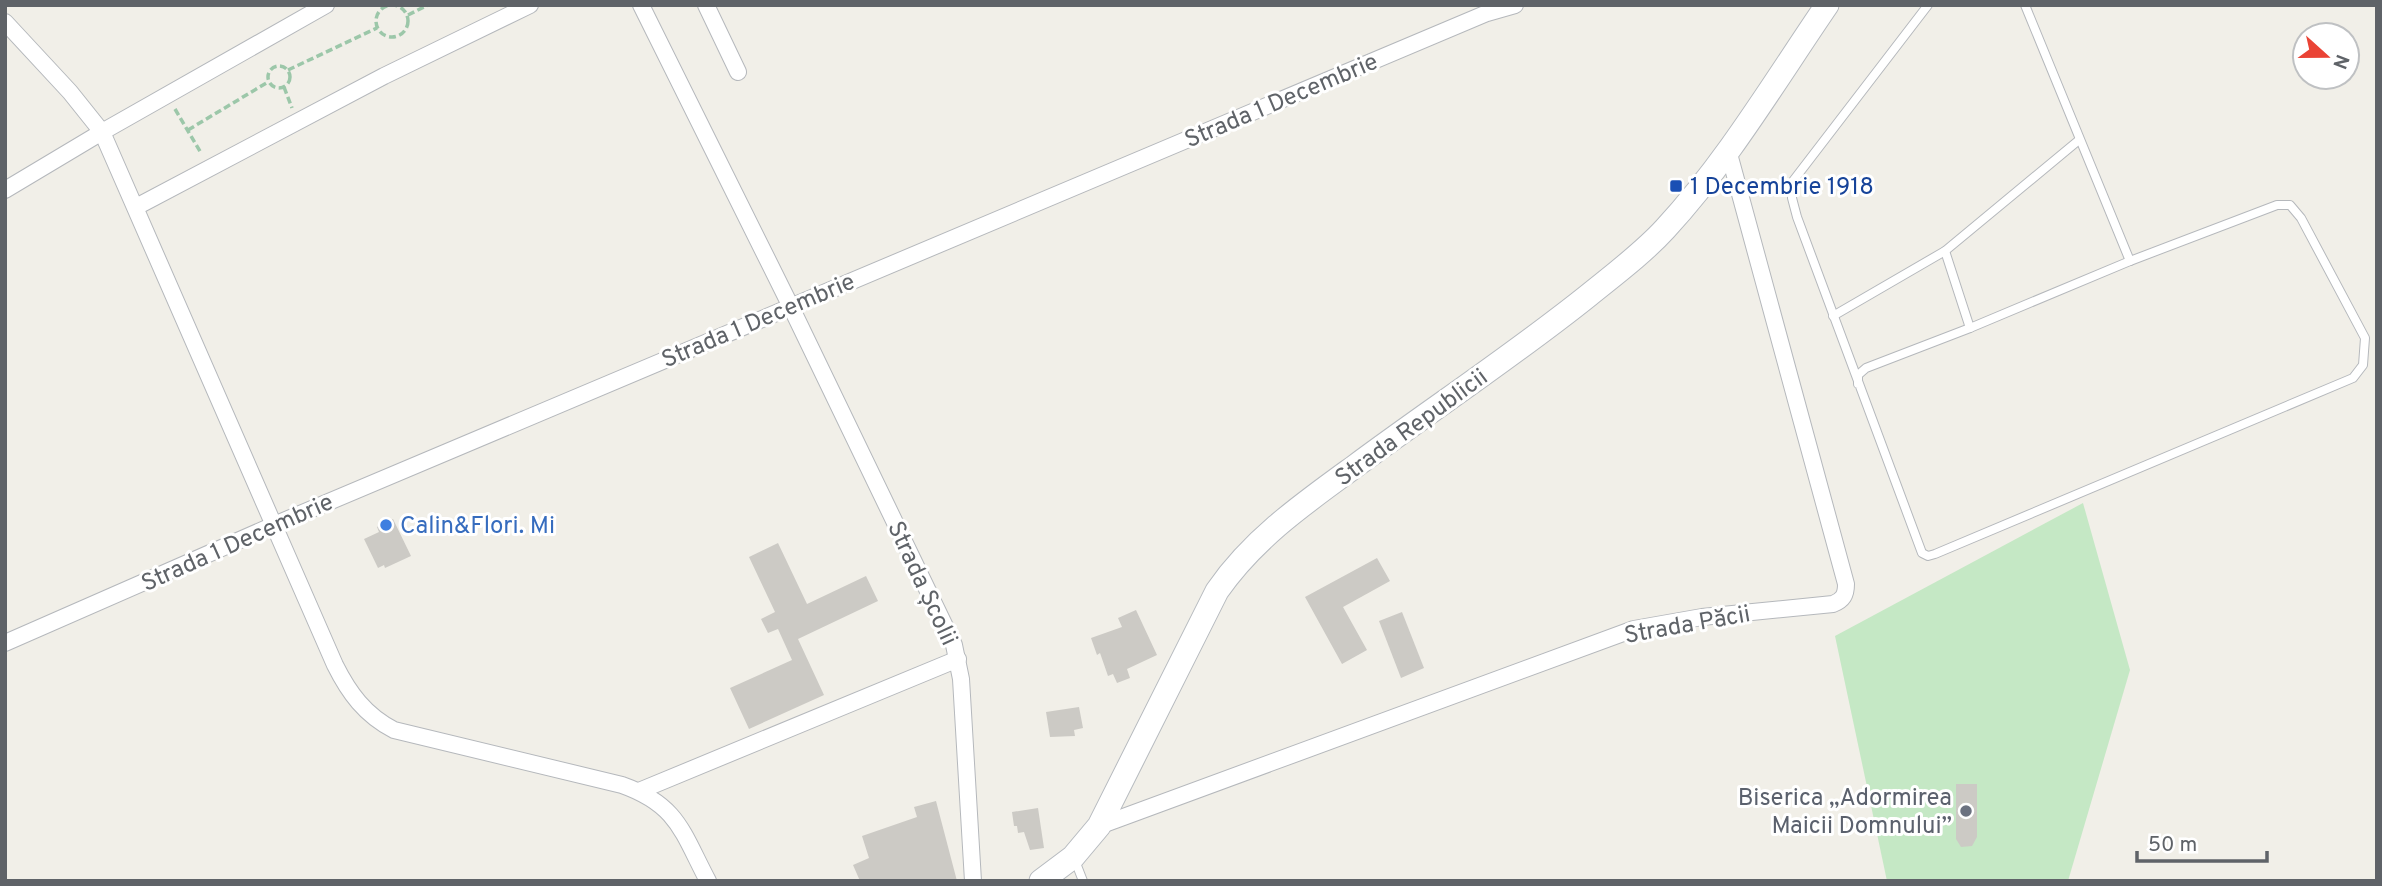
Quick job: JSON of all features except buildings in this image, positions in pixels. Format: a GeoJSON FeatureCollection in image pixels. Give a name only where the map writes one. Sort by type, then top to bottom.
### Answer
{"type":"FeatureCollection","features":[{"type":"Feature","properties":{"kind":"main road","name":"Strada Republicii"},"geometry":{"type":"LineString","coordinates":[[1041,881],[1073,857],[1098,826],[1129,770],[1213,599],[1241,559],[1290,515],[1533,339],[1663,231],[1728,150],[1826,5]]}},
{"type":"Feature","properties":{"kind":"street"},"geometry":{"type":"LineString","coordinates":[[5,190],[326,5]]}},
{"type":"Feature","properties":{"kind":"street"},"geometry":{"type":"LineString","coordinates":[[136,207],[384,76],[530,5]]}},
{"type":"Feature","properties":{"kind":"street","name":"Strada Școlii"},"geometry":{"type":"LineString","coordinates":[[641,5],[947,627],[958,659],[961,679],[973,881]]}},
{"type":"Feature","properties":{"kind":"street"},"geometry":{"type":"LineString","coordinates":[[706,5],[738,72]]}},
{"type":"Feature","properties":{"kind":"street","name":"Strada 1 Decembrie"},"geometry":{"type":"LineString","coordinates":[[5,643],[275,525],[1486,13],[1515,5]]}},
{"type":"Feature","properties":{"kind":"street"},"geometry":{"type":"LineString","coordinates":[[5,22],[70,92],[102,132],[344,684],[366,711],[379,722],[413,736],[639,791],[669,810],[708,881]]}},
{"type":"Feature","properties":{"kind":"street","name":"Strada Păcii"},"geometry":{"type":"LineString","coordinates":[[1098,826],[1634,629],[1702,617],[1833,604],[1840,601],[1846,593],[1846,584],[1728,150]]}},
{"type":"Feature","properties":{"kind":"street"},"geometry":{"type":"LineString","coordinates":[[639,791],[958,659]]}},
{"type":"Feature","properties":{"kind":"lane"},"geometry":{"type":"LineString","coordinates":[[1858,384],[1858,375],[1866,368],[2130,261],[2277,205],[2290,205],[2301,218],[2365,338],[2363,365],[2353,378],[1928,556],[1922,553],[1858,384],[1833,316],[1792,198],[1793,181],[1928,5]]}},
{"type":"Feature","properties":{"kind":"lane"},"geometry":{"type":"LineString","coordinates":[[2025,5],[2130,261]]}},
{"type":"Feature","properties":{"kind":"lane"},"geometry":{"type":"LineString","coordinates":[[1833,316],[1945,251],[2079,140]]}},
{"type":"Feature","properties":{"kind":"lane"},"geometry":{"type":"LineString","coordinates":[[1945,251],[1970,328]]}},
{"type":"Feature","properties":{"kind":"lane"},"geometry":{"type":"LineString","coordinates":[[1073,857],[1083,881]]}},
{"type":"Feature","properties":{"kind":"path"},"geometry":{"type":"LineString","coordinates":[[393,5],[403,9],[408,15],[407,27],[401,35],[391,37],[382,34],[377,28],[377,16],[383,6],[393,5]]}},
{"type":"Feature","properties":{"kind":"path"},"geometry":{"type":"LineString","coordinates":[[408,15],[428,5]]}},
{"type":"Feature","properties":{"kind":"path"},"geometry":{"type":"LineString","coordinates":[[288,70],[377,28]]}},
{"type":"Feature","properties":{"kind":"path"},"geometry":{"type":"LineString","coordinates":[[188,130],[268,82],[275,66],[288,70],[289,82],[284,87],[278,88],[268,82]]}},
{"type":"Feature","properties":{"kind":"path"},"geometry":{"type":"LineString","coordinates":[[284,87],[298,121]]}},
{"type":"Feature","properties":{"kind":"path"},"geometry":{"type":"LineString","coordinates":[[167,95],[209,167]]}},
{"type":"Feature","properties":{"kind":"green space"},"geometry":{"type":"Polygon","coordinates":[[[2083,503],[2130,670],[2068,881],[1887,881],[1835,636],[2083,503]]]}},
{"type":"Feature","properties":{"kind":"place","name":"1 Decembrie 1918"},"geometry":{"type":"Point","coordinates":[1676,186]}},
{"type":"Feature","properties":{"kind":"place","name":"Calin&Flori. Mi"},"geometry":{"type":"Point","coordinates":[386,525]}},
{"type":"Feature","properties":{"kind":"place","name":"Biserica „Adormirea Maicii Domnului”"},"geometry":{"type":"Point","coordinates":[1966,811]}}]}
